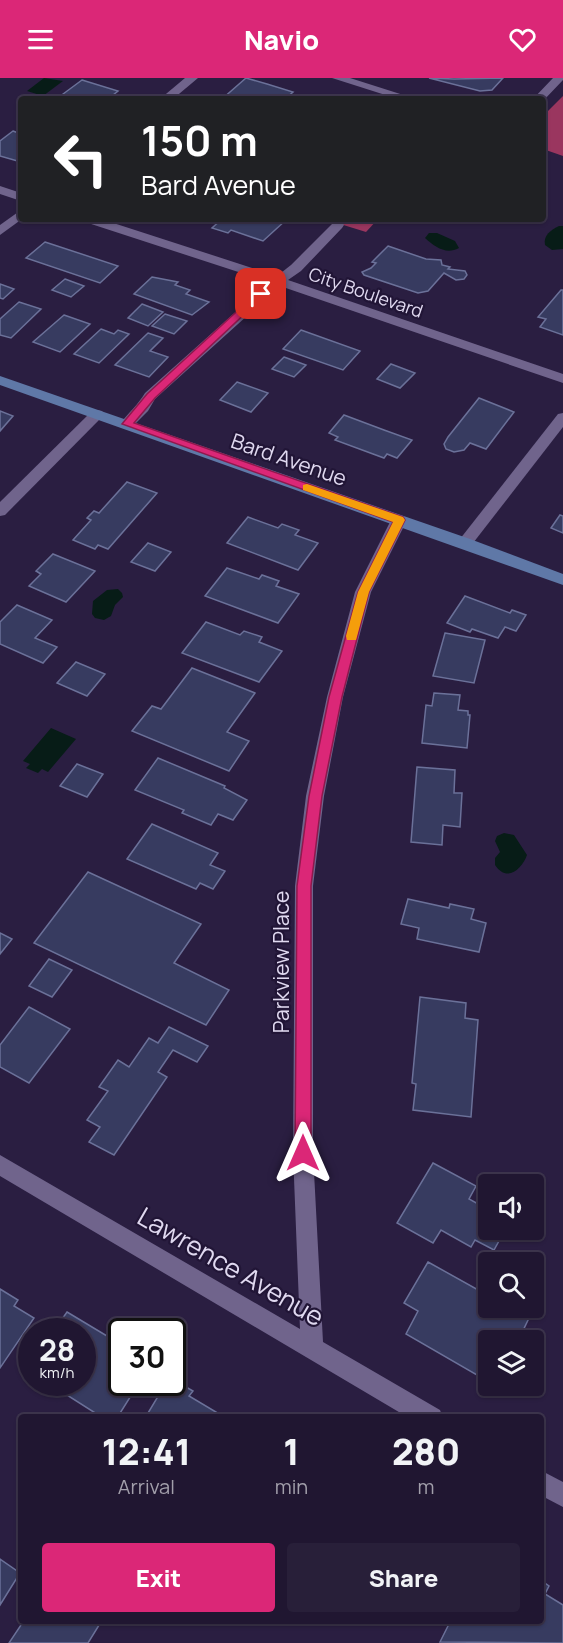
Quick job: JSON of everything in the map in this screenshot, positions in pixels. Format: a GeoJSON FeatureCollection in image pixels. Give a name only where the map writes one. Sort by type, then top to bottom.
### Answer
{"type":"FeatureCollection","features":[{"type":"Feature","properties":{"kind":"street"},"geometry":{"type":"LineString","coordinates":[[170,96],[192,78]]}},
{"type":"Feature","properties":{"kind":"street"},"geometry":{"type":"LineString","coordinates":[[338,78],[400,96]]}},
{"type":"Feature","properties":{"kind":"street"},"geometry":{"type":"LineString","coordinates":[[542,96],[559,78]]}},
{"type":"Feature","properties":{"kind":"street"},"geometry":{"type":"LineString","coordinates":[[0,190],[18,196]]}},
{"type":"Feature","properties":{"kind":"street"},"geometry":{"type":"LineString","coordinates":[[0,231],[18,216]]}},
{"type":"Feature","properties":{"kind":"street","name":"City Boulevard"},"geometry":{"type":"LineString","coordinates":[[98,222],[279,281],[563,379]]}},
{"type":"Feature","properties":{"kind":"street"},"geometry":{"type":"LineString","coordinates":[[127,424],[143,408],[150,396],[261,294],[296,268],[338,225]]}},
{"type":"Feature","properties":{"kind":"street","name":"Bard Avenue"},"geometry":{"type":"LineString","coordinates":[[0,380],[563,579]]}},
{"type":"Feature","properties":{"kind":"street"},"geometry":{"type":"LineString","coordinates":[[0,511],[97,414]]}},
{"type":"Feature","properties":{"kind":"street"},"geometry":{"type":"LineString","coordinates":[[465,543],[563,417]]}},
{"type":"Feature","properties":{"kind":"street","name":"Parkview Place"},"geometry":{"type":"LineString","coordinates":[[312,1346],[303,1153],[304,886],[315,796],[335,697],[363,592],[399,520]]}},
{"type":"Feature","properties":{"kind":"street","name":"Lawrence Avenue"},"geometry":{"type":"LineString","coordinates":[[0,1165],[425,1414]]}},
{"type":"Feature","properties":{"kind":"street"},"geometry":{"type":"LineString","coordinates":[[544,1483],[563,1495]]}},
{"type":"Feature","properties":{"kind":"shaded area"},"geometry":{"type":"Polygon","coordinates":[[[44,78],[63,81],[43,96],[27,91],[44,78]]]}},
{"type":"Feature","properties":{"kind":"shaded area"},"geometry":{"type":"Polygon","coordinates":[[[563,96],[563,156],[546,150],[546,113],[563,96]]]}},
{"type":"Feature","properties":{"kind":"shaded area"},"geometry":{"type":"Polygon","coordinates":[[[334,222],[375,222],[366,232],[334,222]]]}},
{"type":"Feature","properties":{"kind":"shaded area"},"geometry":{"type":"Polygon","coordinates":[[[559,226],[563,226],[563,249],[552,250],[545,245],[545,238],[559,226]]]}},
{"type":"Feature","properties":{"kind":"shaded area"},"geometry":{"type":"Polygon","coordinates":[[[429,233],[437,233],[455,241],[459,248],[450,251],[437,247],[425,238],[429,233]]]}},
{"type":"Feature","properties":{"kind":"shaded area"},"geometry":{"type":"Polygon","coordinates":[[[118,589],[123,597],[115,605],[111,616],[104,620],[95,618],[92,614],[93,601],[107,590],[118,589]]]}},
{"type":"Feature","properties":{"kind":"shaded area"},"geometry":{"type":"Polygon","coordinates":[[[51,728],[76,739],[48,772],[42,769],[38,773],[26,768],[30,764],[23,761],[51,728]]]}},
{"type":"Feature","properties":{"kind":"shaded area"},"geometry":{"type":"Polygon","coordinates":[[[504,833],[514,835],[527,855],[518,869],[509,873],[504,873],[495,865],[495,858],[500,852],[495,841],[497,836],[504,833]]]}},
{"type":"Feature","properties":{"kind":"building"},"geometry":{"type":"Polygon","coordinates":[[[246,78],[293,92],[288,96],[225,96],[246,78]]]}},
{"type":"Feature","properties":{"kind":"building"},"geometry":{"type":"Polygon","coordinates":[[[429,78],[503,78],[492,90],[480,91],[429,78]]]}},
{"type":"Feature","properties":{"kind":"building"},"geometry":{"type":"Polygon","coordinates":[[[82,80],[118,91],[112,96],[60,96],[82,80]]]}},
{"type":"Feature","properties":{"kind":"building"},"geometry":{"type":"Polygon","coordinates":[[[13,131],[18,133],[18,161],[0,156],[0,141],[13,131]]]}},
{"type":"Feature","properties":{"kind":"building"},"geometry":{"type":"Polygon","coordinates":[[[219,222],[284,222],[263,241],[231,230],[228,233],[212,228],[219,222]]]}},
{"type":"Feature","properties":{"kind":"building"},"geometry":{"type":"Polygon","coordinates":[[[45,242],[118,266],[100,283],[26,258],[45,242]]]}},
{"type":"Feature","properties":{"kind":"building"},"geometry":{"type":"Polygon","coordinates":[[[388,246],[426,259],[441,260],[442,265],[450,267],[448,269],[465,271],[467,275],[464,279],[456,280],[444,273],[428,291],[418,293],[364,275],[362,272],[376,263],[372,262],[388,246]]]}},
{"type":"Feature","properties":{"kind":"building"},"geometry":{"type":"Polygon","coordinates":[[[152,277],[178,282],[175,285],[190,290],[186,294],[209,302],[192,315],[134,294],[152,277]]]}},
{"type":"Feature","properties":{"kind":"building"},"geometry":{"type":"Polygon","coordinates":[[[65,279],[84,286],[71,297],[52,290],[65,279]]]}},
{"type":"Feature","properties":{"kind":"building"},"geometry":{"type":"Polygon","coordinates":[[[0,284],[14,289],[3,299],[0,298],[0,284]]]}},
{"type":"Feature","properties":{"kind":"building"},"geometry":{"type":"Polygon","coordinates":[[[563,290],[563,335],[540,327],[546,319],[538,317],[563,290]]]}},
{"type":"Feature","properties":{"kind":"building"},"geometry":{"type":"Polygon","coordinates":[[[19,302],[41,309],[11,338],[0,335],[0,319],[19,302]]]}},
{"type":"Feature","properties":{"kind":"building"},"geometry":{"type":"Polygon","coordinates":[[[142,304],[163,312],[148,326],[128,318],[142,304]]]}},
{"type":"Feature","properties":{"kind":"building"},"geometry":{"type":"Polygon","coordinates":[[[165,314],[187,321],[174,334],[152,326],[165,314]]]}},
{"type":"Feature","properties":{"kind":"building"},"geometry":{"type":"Polygon","coordinates":[[[64,315],[90,324],[60,352],[33,342],[64,315]]]}},
{"type":"Feature","properties":{"kind":"building"},"geometry":{"type":"Polygon","coordinates":[[[101,329],[114,334],[118,330],[129,334],[99,363],[74,354],[101,329]]]}},
{"type":"Feature","properties":{"kind":"building"},"geometry":{"type":"Polygon","coordinates":[[[301,330],[360,351],[343,370],[283,349],[301,330]]]}},
{"type":"Feature","properties":{"kind":"building"},"geometry":{"type":"Polygon","coordinates":[[[148,333],[163,338],[150,351],[168,357],[149,377],[115,365],[148,333]]]}},
{"type":"Feature","properties":{"kind":"building"},"geometry":{"type":"Polygon","coordinates":[[[284,357],[306,365],[294,377],[272,369],[284,357]]]}},
{"type":"Feature","properties":{"kind":"building"},"geometry":{"type":"Polygon","coordinates":[[[391,364],[415,373],[400,388],[377,379],[391,364]]]}},
{"type":"Feature","properties":{"kind":"building"},"geometry":{"type":"Polygon","coordinates":[[[237,382],[268,393],[251,412],[220,400],[237,382]]]}},
{"type":"Feature","properties":{"kind":"building"},"geometry":{"type":"Polygon","coordinates":[[[479,398],[514,412],[486,449],[470,443],[464,450],[454,452],[446,449],[444,444],[448,437],[479,398]]]}},
{"type":"Feature","properties":{"kind":"building"},"geometry":{"type":"Polygon","coordinates":[[[0,411],[13,416],[0,431],[0,411]]]}},
{"type":"Feature","properties":{"kind":"building"},"geometry":{"type":"Polygon","coordinates":[[[344,415],[412,440],[397,458],[387,454],[384,458],[335,440],[338,437],[329,433],[344,415]]]}},
{"type":"Feature","properties":{"kind":"building"},"geometry":{"type":"Polygon","coordinates":[[[127,482],[157,493],[108,549],[98,545],[95,549],[73,540],[91,520],[87,518],[94,511],[99,513],[127,482]]]}},
{"type":"Feature","properties":{"kind":"building"},"geometry":{"type":"Polygon","coordinates":[[[560,515],[563,516],[563,533],[551,528],[560,515]]]}},
{"type":"Feature","properties":{"kind":"building"},"geometry":{"type":"Polygon","coordinates":[[[248,517],[278,528],[282,524],[299,530],[295,535],[318,543],[298,570],[227,543],[248,517]]]}},
{"type":"Feature","properties":{"kind":"building"},"geometry":{"type":"Polygon","coordinates":[[[148,543],[171,552],[155,571],[131,562],[148,543]]]}},
{"type":"Feature","properties":{"kind":"building"},"geometry":{"type":"Polygon","coordinates":[[[53,554],[95,571],[66,602],[29,586],[41,574],[36,571],[53,554]]]}},
{"type":"Feature","properties":{"kind":"building"},"geometry":{"type":"Polygon","coordinates":[[[227,568],[259,579],[262,575],[279,581],[276,586],[299,594],[278,623],[205,596],[227,568]]]}},
{"type":"Feature","properties":{"kind":"building"},"geometry":{"type":"Polygon","coordinates":[[[465,596],[510,613],[512,610],[526,615],[516,631],[505,627],[498,638],[472,629],[470,632],[447,623],[465,596]]]}},
{"type":"Feature","properties":{"kind":"building"},"geometry":{"type":"Polygon","coordinates":[[[17,605],[52,620],[35,638],[57,647],[43,663],[0,644],[0,622],[17,605]]]}},
{"type":"Feature","properties":{"kind":"building"},"geometry":{"type":"Polygon","coordinates":[[[206,622],[240,635],[244,631],[262,637],[259,642],[282,651],[259,682],[182,653],[206,622]]]}},
{"type":"Feature","properties":{"kind":"building"},"geometry":{"type":"Polygon","coordinates":[[[445,633],[485,640],[474,683],[433,676],[445,633]]]}},
{"type":"Feature","properties":{"kind":"building"},"geometry":{"type":"Polygon","coordinates":[[[76,662],[105,674],[87,696],[57,683],[76,662]]]}},
{"type":"Feature","properties":{"kind":"building"},"geometry":{"type":"Polygon","coordinates":[[[192,668],[255,693],[227,732],[249,741],[229,771],[132,731],[152,706],[161,709],[192,668]]]}},
{"type":"Feature","properties":{"kind":"building"},"geometry":{"type":"Polygon","coordinates":[[[434,693],[460,695],[458,710],[468,711],[470,715],[467,748],[422,743],[426,705],[432,706],[434,693]]]}},
{"type":"Feature","properties":{"kind":"building"},"geometry":{"type":"Polygon","coordinates":[[[158,758],[225,786],[224,788],[247,800],[233,820],[218,814],[211,825],[182,813],[184,810],[135,790],[158,758]]]}},
{"type":"Feature","properties":{"kind":"building"},"geometry":{"type":"Polygon","coordinates":[[[77,764],[103,774],[87,797],[60,786],[77,764]]]}},
{"type":"Feature","properties":{"kind":"building"},"geometry":{"type":"Polygon","coordinates":[[[417,767],[455,770],[454,793],[462,793],[460,827],[443,825],[442,845],[411,842],[417,767]]]}},
{"type":"Feature","properties":{"kind":"building"},"geometry":{"type":"Polygon","coordinates":[[[152,824],[218,853],[210,865],[225,871],[213,889],[200,883],[196,889],[127,859],[152,824]]]}},
{"type":"Feature","properties":{"kind":"building"},"geometry":{"type":"Polygon","coordinates":[[[88,872],[201,924],[174,963],[229,990],[206,1025],[34,943],[88,872]]]}},
{"type":"Feature","properties":{"kind":"building"},"geometry":{"type":"Polygon","coordinates":[[[408,899],[449,908],[450,904],[474,909],[471,919],[486,923],[479,952],[417,939],[419,928],[401,924],[408,899]]]}},
{"type":"Feature","properties":{"kind":"building"},"geometry":{"type":"Polygon","coordinates":[[[0,933],[12,939],[0,954],[0,933]]]}},
{"type":"Feature","properties":{"kind":"building"},"geometry":{"type":"Polygon","coordinates":[[[49,959],[72,970],[52,997],[29,986],[49,959]]]}},
{"type":"Feature","properties":{"kind":"building"},"geometry":{"type":"Polygon","coordinates":[[[420,997],[466,1003],[465,1018],[478,1020],[471,1117],[413,1110],[416,1084],[412,1083],[420,997]]]}},
{"type":"Feature","properties":{"kind":"building"},"geometry":{"type":"Polygon","coordinates":[[[29,1007],[70,1029],[29,1083],[0,1067],[0,1045],[29,1007]]]}},
{"type":"Feature","properties":{"kind":"building"},"geometry":{"type":"Polygon","coordinates":[[[169,1027],[208,1046],[197,1062],[173,1050],[158,1072],[167,1077],[114,1155],[89,1142],[100,1127],[87,1120],[108,1091],[99,1087],[118,1060],[129,1067],[149,1038],[158,1043],[169,1027]]]}},
{"type":"Feature","properties":{"kind":"building"},"geometry":{"type":"Polygon","coordinates":[[[433,1163],[476,1186],[469,1199],[478,1204],[478,1240],[500,1240],[494,1250],[475,1240],[471,1247],[441,1230],[433,1243],[397,1223],[433,1163]]]}},
{"type":"Feature","properties":{"kind":"building"},"geometry":{"type":"Polygon","coordinates":[[[428,1262],[478,1290],[478,1318],[529,1318],[523,1330],[478,1330],[478,1376],[406,1334],[418,1311],[404,1303],[428,1262]]]}},
{"type":"Feature","properties":{"kind":"building"},"geometry":{"type":"Polygon","coordinates":[[[0,1289],[18,1300],[14,1306],[34,1318],[18,1318],[18,1342],[0,1368],[0,1289]]]}},
{"type":"Feature","properties":{"kind":"building"},"geometry":{"type":"Polygon","coordinates":[[[67,1312],[77,1318],[63,1318],[67,1312]]]}},
{"type":"Feature","properties":{"kind":"building"},"geometry":{"type":"Polygon","coordinates":[[[96,1329],[108,1337],[108,1396],[131,1396],[120,1414],[97,1414],[68,1396],[96,1396],[96,1329]]]}},
{"type":"Feature","properties":{"kind":"building"},"geometry":{"type":"Polygon","coordinates":[[[186,1387],[193,1391],[189,1396],[219,1414],[147,1414],[158,1396],[186,1396],[186,1387]]]}},
{"type":"Feature","properties":{"kind":"building"},"geometry":{"type":"Polygon","coordinates":[[[0,1559],[18,1572],[18,1576],[0,1605],[0,1559]]]}},
{"type":"Feature","properties":{"kind":"building"},"geometry":{"type":"Polygon","coordinates":[[[544,1582],[549,1586],[545,1594],[563,1605],[563,1643],[440,1642],[449,1624],[544,1624],[544,1582]]]}},
{"type":"Feature","properties":{"kind":"building"},"geometry":{"type":"Polygon","coordinates":[[[22,1624],[100,1624],[88,1643],[9,1643],[22,1624]]]}},
{"type":"Feature","properties":{"kind":"slow traffic"},"geometry":{"type":"LineString","coordinates":[[307,487],[399,520],[363,592],[352,636]]}},
{"type":"Feature","properties":{"kind":"route"},"geometry":{"type":"LineString","coordinates":[[261,294],[150,396],[143,408],[127,424],[399,520],[363,592],[335,697],[315,796],[304,886],[303,1153]]}}]}
